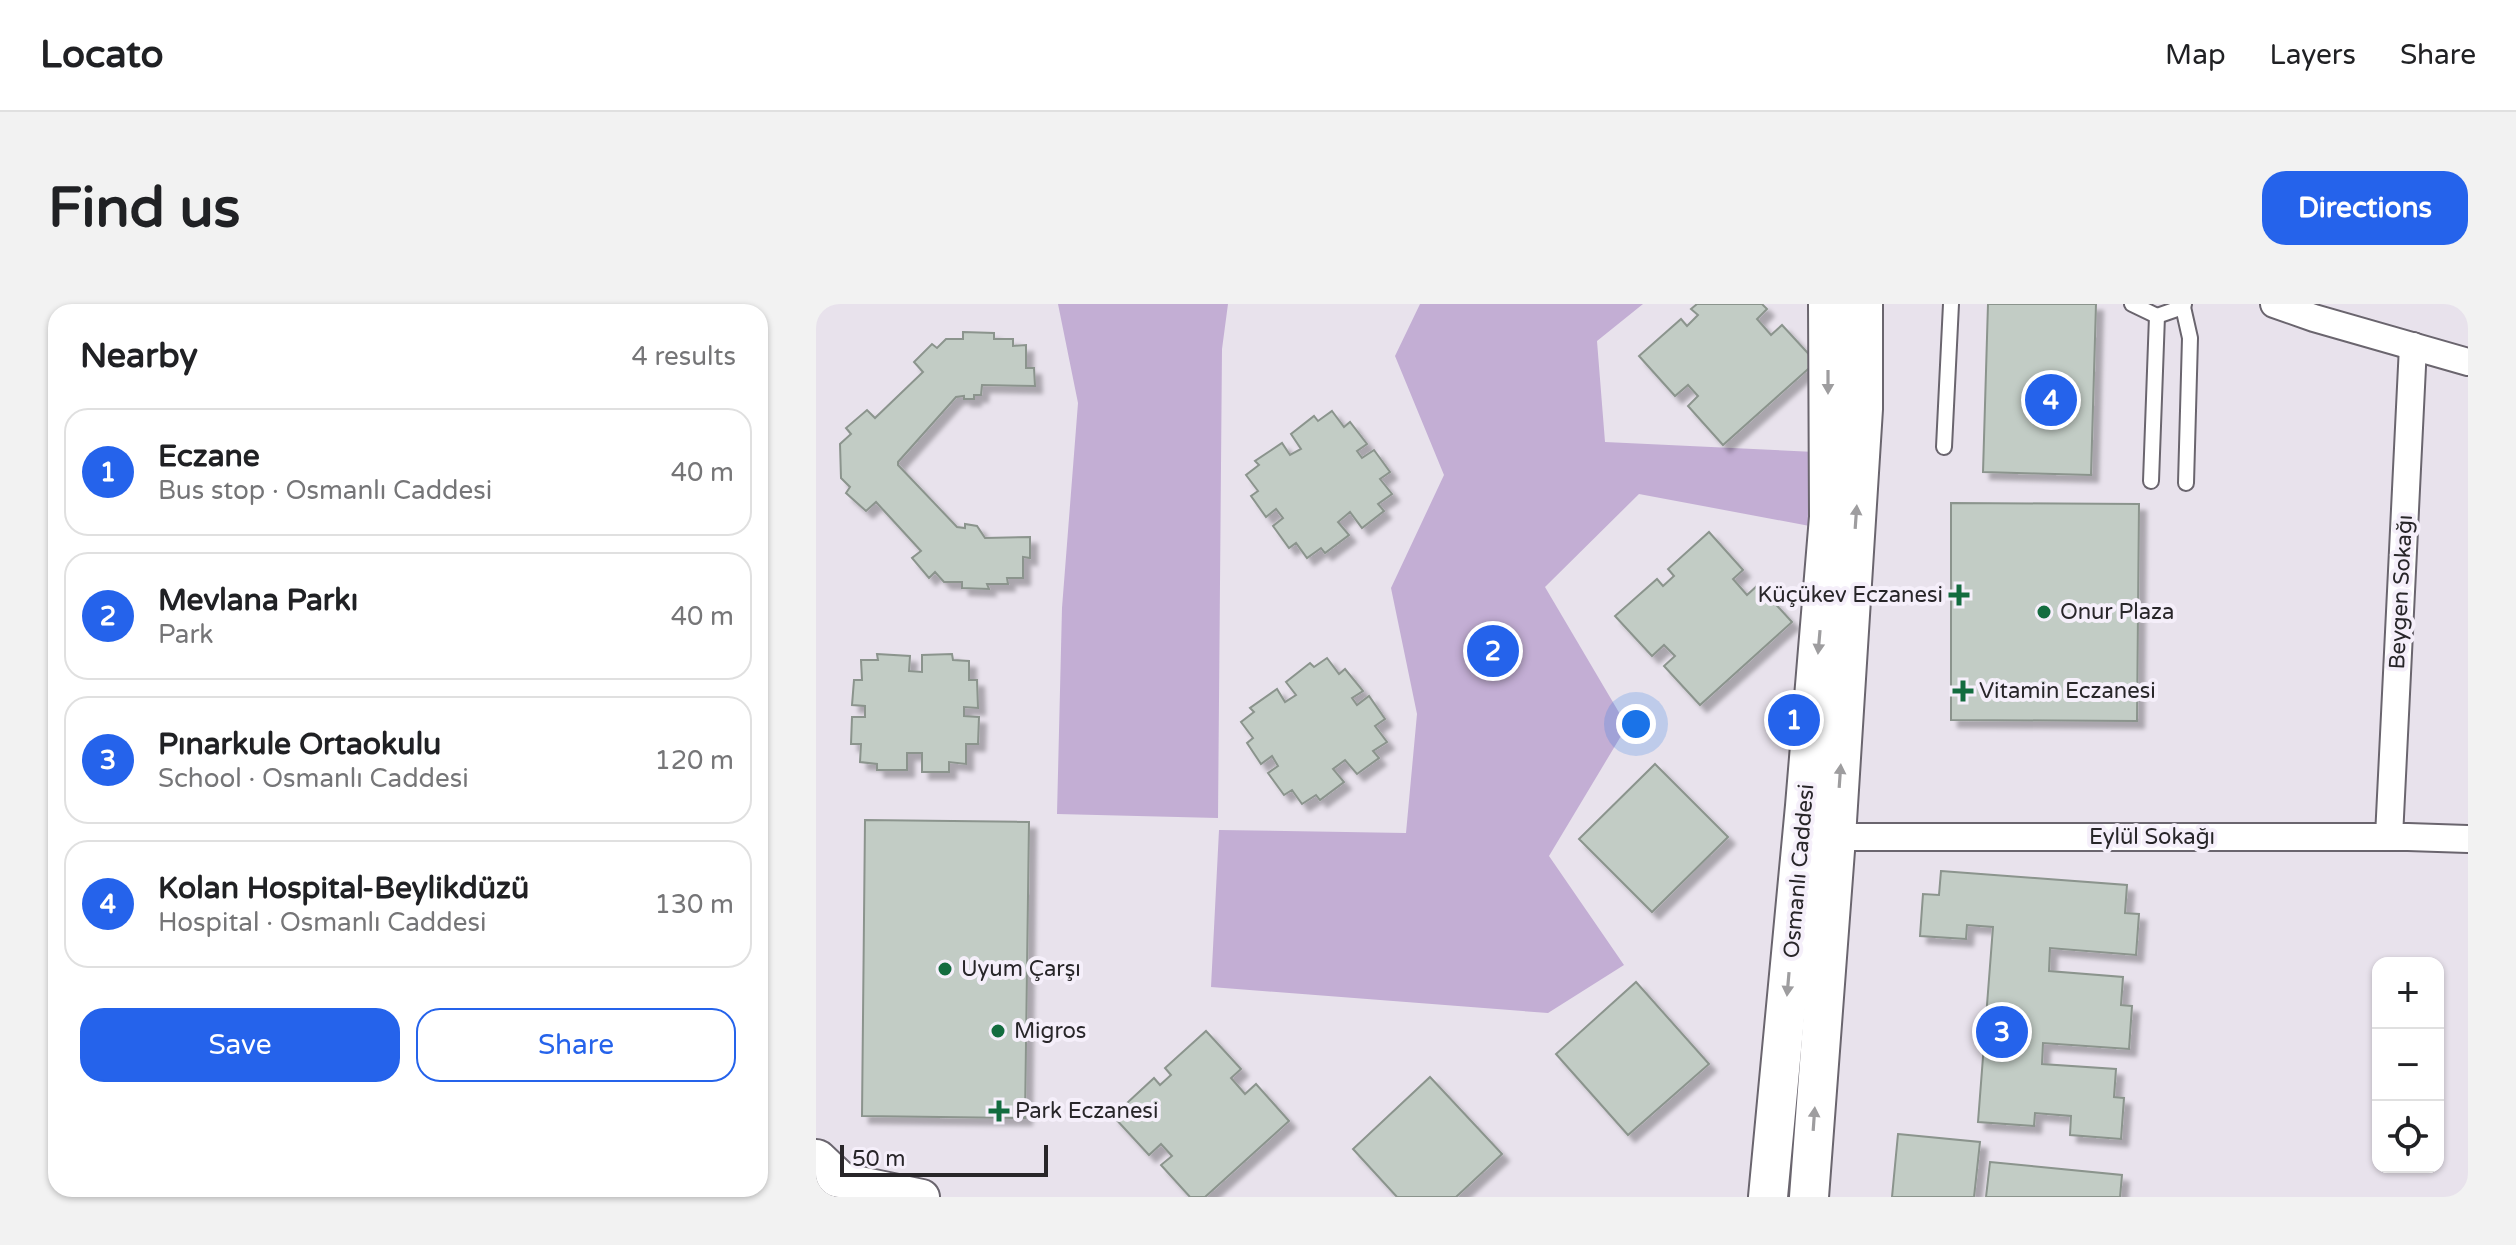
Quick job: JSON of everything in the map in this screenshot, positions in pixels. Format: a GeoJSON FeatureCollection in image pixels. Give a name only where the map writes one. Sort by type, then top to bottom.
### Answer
{"type":"FeatureCollection","features":[{"type":"Feature","properties":{"kind":"main road","name":"Osmanlı Caddesi"},"geometry":{"type":"LineString","coordinates":[[1768,1197],[1829,517],[1828,304]]}},
{"type":"Feature","properties":{"kind":"main road","name":"Osmanlı Caddesi"},"geometry":{"type":"LineString","coordinates":[[1809,1197],[1863,409],[1863,304]]}},
{"type":"Feature","properties":{"kind":"street"},"geometry":{"type":"LineString","coordinates":[[2274,304],[2468,362]]}},
{"type":"Feature","properties":{"kind":"street","name":"Beygen Sokağı"},"geometry":{"type":"LineString","coordinates":[[2389,837],[2413,346]]}},
{"type":"Feature","properties":{"kind":"street","name":"Eylül Sokağı"},"geometry":{"type":"LineString","coordinates":[[1836,837],[2468,839]]}},
{"type":"Feature","properties":{"kind":"street"},"geometry":{"type":"LineString","coordinates":[[823,1172],[922,1197]]}},
{"type":"Feature","properties":{"kind":"lane"},"geometry":{"type":"LineString","coordinates":[[1944,447],[1951,304]]}},
{"type":"Feature","properties":{"kind":"lane"},"geometry":{"type":"LineString","coordinates":[[2132,304],[2157,316],[2183,305],[2190,338],[2186,483]]}},
{"type":"Feature","properties":{"kind":"lane"},"geometry":{"type":"LineString","coordinates":[[2151,481],[2157,316]]}},
{"type":"Feature","properties":{"kind":"shaded area"},"geometry":{"type":"Polygon","coordinates":[[[1058,304],[1228,304],[1222,349],[1218,818],[1057,814],[1062,608],[1078,403],[1058,304]]]}},
{"type":"Feature","properties":{"kind":"shaded area"},"geometry":{"type":"Polygon","coordinates":[[[1420,304],[1643,304],[1597,341],[1605,442],[1815,452],[1815,527],[1639,494],[1545,587],[1627,726],[1549,856],[1624,965],[1548,1013],[1211,987],[1219,830],[1406,833],[1417,714],[1391,588],[1444,475],[1395,356],[1420,304]]]}},
{"type":"Feature","properties":{"kind":"building"},"geometry":{"type":"Polygon","coordinates":[[[1697,304],[1762,304],[1767,309],[1757,319],[1771,335],[1782,325],[1816,362],[1723,445],[1688,406],[1698,396],[1688,385],[1675,396],[1639,356],[1681,319],[1687,326],[1698,315],[1691,309],[1697,304]]]}},
{"type":"Feature","properties":{"kind":"building"},"geometry":{"type":"Polygon","coordinates":[[[1988,304],[2096,304],[2091,475],[1983,472],[1988,304]]]}},
{"type":"Feature","properties":{"kind":"building"},"geometry":{"type":"Polygon","coordinates":[[[963,332],[994,333],[994,339],[1013,339],[1013,346],[1026,345],[1026,368],[1034,368],[1035,386],[982,385],[981,395],[974,395],[974,399],[956,397],[898,465],[957,527],[965,528],[965,524],[977,526],[985,538],[1030,537],[1030,558],[1023,557],[1023,578],[1007,578],[1008,584],[987,584],[989,589],[962,588],[962,582],[944,582],[935,572],[929,578],[912,558],[921,551],[876,502],[866,511],[846,493],[850,487],[841,478],[840,444],[851,434],[846,428],[867,410],[875,418],[923,372],[914,362],[932,344],[937,348],[946,339],[963,339],[963,332]]]}},
{"type":"Feature","properties":{"kind":"building"},"geometry":{"type":"Polygon","coordinates":[[[1332,411],[1344,427],[1350,422],[1367,444],[1357,451],[1362,458],[1374,450],[1390,472],[1380,479],[1392,494],[1378,504],[1384,511],[1362,528],[1350,512],[1338,522],[1349,535],[1325,553],[1321,548],[1307,558],[1296,543],[1289,548],[1273,526],[1283,518],[1276,509],[1266,517],[1251,496],[1258,491],[1246,475],[1259,465],[1255,461],[1282,443],[1290,455],[1301,449],[1291,434],[1314,416],[1318,421],[1332,411]]]}},
{"type":"Feature","properties":{"kind":"building","name":"Onur Plaza"},"geometry":{"type":"Polygon","coordinates":[[[1951,503],[2139,504],[2137,721],[1951,720],[1951,503]]]}},
{"type":"Feature","properties":{"kind":"building"},"geometry":{"type":"Polygon","coordinates":[[[1709,532],[1743,570],[1733,579],[1747,595],[1758,585],[1792,622],[1700,705],[1664,666],[1675,656],[1664,645],[1652,656],[1615,616],[1657,579],[1663,586],[1674,576],[1668,569],[1709,532]]]}},
{"type":"Feature","properties":{"kind":"building"},"geometry":{"type":"Polygon","coordinates":[[[877,654],[910,656],[909,671],[922,672],[922,655],[952,654],[953,660],[969,661],[969,680],[977,680],[978,708],[964,707],[964,716],[979,717],[978,744],[966,744],[966,764],[949,762],[949,772],[922,772],[922,753],[907,753],[907,770],[877,770],[877,764],[860,762],[861,744],[851,744],[852,717],[865,717],[865,706],[852,705],[854,680],[862,680],[861,660],[878,660],[877,654]]]}},
{"type":"Feature","properties":{"kind":"building"},"geometry":{"type":"Polygon","coordinates":[[[1327,658],[1339,674],[1345,669],[1363,691],[1352,698],[1357,705],[1369,696],[1385,719],[1375,726],[1387,742],[1373,751],[1379,758],[1357,774],[1345,760],[1333,769],[1344,782],[1320,800],[1316,795],[1302,804],[1292,790],[1284,795],[1268,773],[1278,766],[1272,756],[1261,764],[1247,743],[1253,738],[1241,722],[1254,712],[1250,708],[1277,689],[1285,702],[1296,695],[1286,682],[1310,663],[1314,667],[1327,658]]]}},
{"type":"Feature","properties":{"kind":"building"},"geometry":{"type":"Polygon","coordinates":[[[1655,764],[1728,837],[1652,912],[1579,839],[1655,764]]]}},
{"type":"Feature","properties":{"kind":"building","name":"Uyum Çarşı"},"geometry":{"type":"Polygon","coordinates":[[[865,820],[1029,822],[1025,1118],[862,1116],[865,820]]]}},
{"type":"Feature","properties":{"kind":"building"},"geometry":{"type":"Polygon","coordinates":[[[1941,871],[2127,885],[2125,913],[2139,914],[2136,955],[2050,948],[2049,971],[2123,977],[2121,1005],[2132,1006],[2129,1049],[2043,1043],[2042,1064],[2116,1069],[2114,1097],[2124,1098],[2121,1139],[2070,1135],[2071,1116],[2035,1113],[2034,1126],[1978,1122],[1993,927],[1967,925],[1966,939],[1920,936],[1923,894],[1939,895],[1941,871]]]}},
{"type":"Feature","properties":{"kind":"building"},"geometry":{"type":"Polygon","coordinates":[[[1636,982],[1709,1064],[1628,1135],[1556,1054],[1636,982]]]}},
{"type":"Feature","properties":{"kind":"building"},"geometry":{"type":"Polygon","coordinates":[[[1206,1031],[1241,1069],[1231,1078],[1245,1094],[1256,1084],[1289,1121],[1205,1197],[1190,1197],[1161,1165],[1172,1156],[1161,1144],[1149,1155],[1113,1116],[1154,1078],[1160,1085],[1171,1075],[1165,1068],[1206,1031]]]}},
{"type":"Feature","properties":{"kind":"building"},"geometry":{"type":"Polygon","coordinates":[[[1430,1077],[1502,1154],[1456,1197],[1397,1197],[1353,1149],[1430,1077]]]}},
{"type":"Feature","properties":{"kind":"building"},"geometry":{"type":"Polygon","coordinates":[[[1898,1134],[1980,1142],[1974,1197],[1892,1197],[1898,1134]]]}},
{"type":"Feature","properties":{"kind":"building"},"geometry":{"type":"Polygon","coordinates":[[[1990,1162],[2122,1175],[2120,1197],[1986,1197],[1990,1162]]]}},
{"type":"Feature","properties":{"kind":"place","name":"Kolan Hospital-Beylikdüzü"},"geometry":{"type":"Point","coordinates":[2051,400]}},
{"type":"Feature","properties":{"kind":"place","name":"Küçükev Eczanesi"},"geometry":{"type":"Point","coordinates":[1959,595]}},
{"type":"Feature","properties":{"kind":"place","name":"Onur Plaza"},"geometry":{"type":"Point","coordinates":[2044,612]}},
{"type":"Feature","properties":{"kind":"place","name":"Mevlana Parkı"},"geometry":{"type":"Point","coordinates":[1493,651]}},
{"type":"Feature","properties":{"kind":"place","name":"Vitamin Eczanesi"},"geometry":{"type":"Point","coordinates":[1963,691]}},
{"type":"Feature","properties":{"kind":"place","name":"Eczane"},"geometry":{"type":"Point","coordinates":[1794,720]}},
{"type":"Feature","properties":{"kind":"place","name":"Uyum Çarşı"},"geometry":{"type":"Point","coordinates":[945,969]}},
{"type":"Feature","properties":{"kind":"place","name":"Migros"},"geometry":{"type":"Point","coordinates":[998,1031]}},
{"type":"Feature","properties":{"kind":"place","name":"Pınarkule Ortaokulu"},"geometry":{"type":"Point","coordinates":[2002,1032]}},
{"type":"Feature","properties":{"kind":"place","name":"Park Eczanesi"},"geometry":{"type":"Point","coordinates":[999,1111]}}]}
